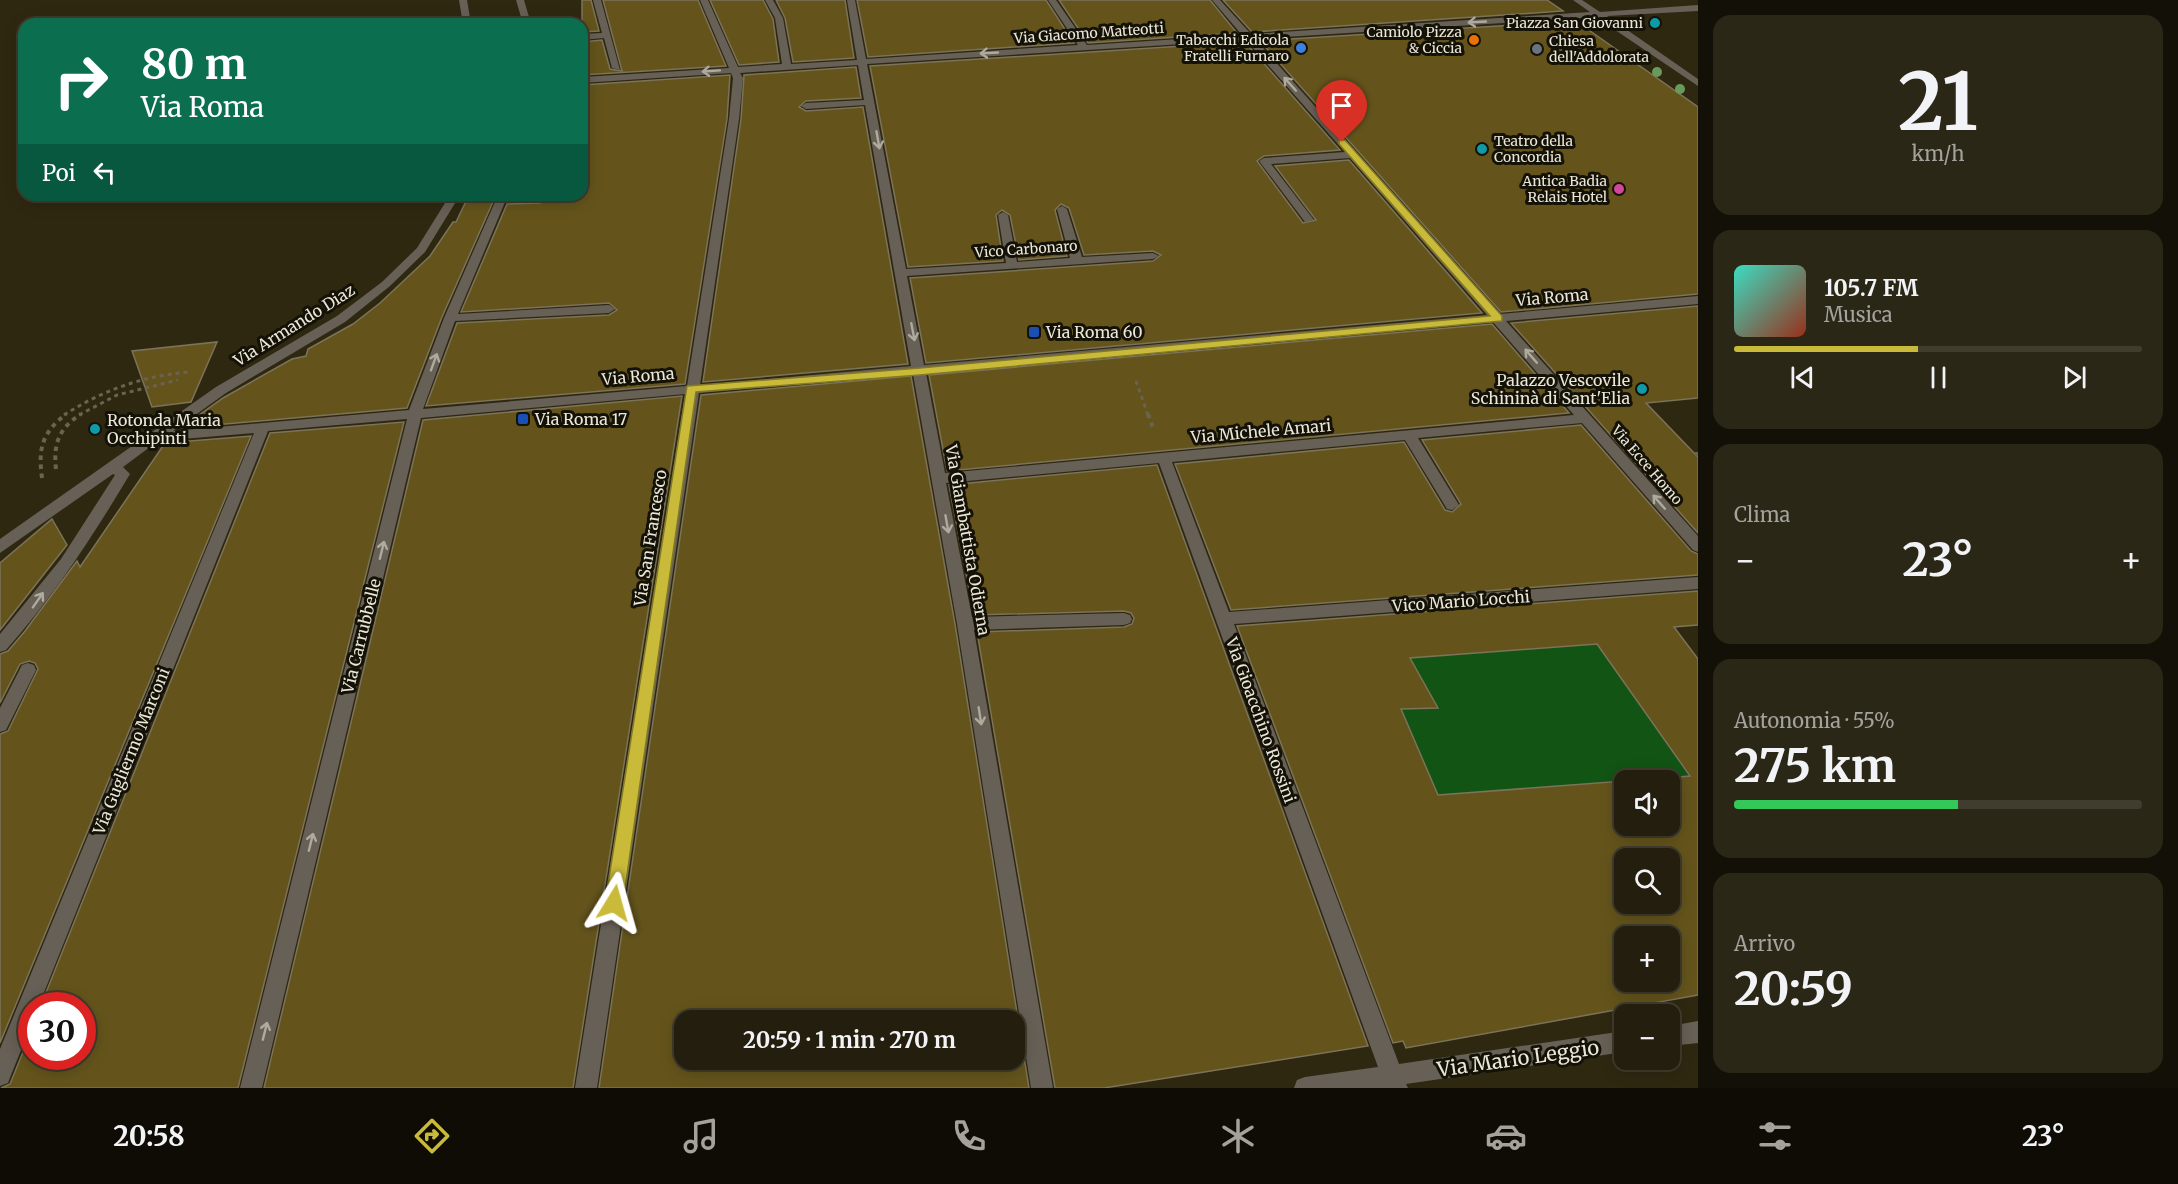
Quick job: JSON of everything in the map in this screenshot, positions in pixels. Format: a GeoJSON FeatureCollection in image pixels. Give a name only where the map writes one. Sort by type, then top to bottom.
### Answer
{"type":"FeatureCollection","features":[{"type":"Feature","properties":{"kind":"street"},"geometry":{"type":"LineString","coordinates":[[463,0],[467,18]]}},
{"type":"Feature","properties":{"kind":"street"},"geometry":{"type":"LineString","coordinates":[[520,0],[525,18]]}},
{"type":"Feature","properties":{"kind":"street"},"geometry":{"type":"LineString","coordinates":[[597,0],[616,69]]}},
{"type":"Feature","properties":{"kind":"street","name":"Via San Francesco"},"geometry":{"type":"LineString","coordinates":[[586,1088],[691,388],[734,119],[738,78],[704,0]]}},
{"type":"Feature","properties":{"kind":"street"},"geometry":{"type":"LineString","coordinates":[[769,0],[779,18],[787,66]]}},
{"type":"Feature","properties":{"kind":"street","name":"Via Giambattista Odierna"},"geometry":{"type":"LineString","coordinates":[[851,0],[965,624],[1042,1088]]}},
{"type":"Feature","properties":{"kind":"street"},"geometry":{"type":"LineString","coordinates":[[1052,0],[1084,47]]}},
{"type":"Feature","properties":{"kind":"street","name":"Via Ecce Homo"},"geometry":{"type":"LineString","coordinates":[[1216,0],[1698,546]]}},
{"type":"Feature","properties":{"kind":"street"},"geometry":{"type":"LineString","coordinates":[[1577,0],[1698,83]]}},
{"type":"Feature","properties":{"kind":"street","name":"Via Giacomo Matteotti"},"geometry":{"type":"LineString","coordinates":[[588,80],[1698,8]]}},
{"type":"Feature","properties":{"kind":"street"},"geometry":{"type":"LineString","coordinates":[[588,37],[607,35]]}},
{"type":"Feature","properties":{"kind":"street"},"geometry":{"type":"LineString","coordinates":[[806,106],[871,102]]}},
{"type":"Feature","properties":{"kind":"street"},"geometry":{"type":"LineString","coordinates":[[1309,220],[1264,161],[1353,155]]}},
{"type":"Feature","properties":{"kind":"street","name":"Via Armando Diaz"},"geometry":{"type":"LineString","coordinates":[[0,547],[251,371],[341,319],[386,284],[421,250],[451,201]]}},
{"type":"Feature","properties":{"kind":"street","name":"Via Carrubbelle"},"geometry":{"type":"LineString","coordinates":[[251,1088],[415,413],[450,318],[500,201]]}},
{"type":"Feature","properties":{"kind":"street"},"geometry":{"type":"LineString","coordinates":[[1062,210],[1077,261]]}},
{"type":"Feature","properties":{"kind":"street"},"geometry":{"type":"LineString","coordinates":[[1003,215],[1012,265]]}},
{"type":"Feature","properties":{"kind":"street","name":"Vico Carbonaro"},"geometry":{"type":"LineString","coordinates":[[902,273],[1153,256]]}},
{"type":"Feature","properties":{"kind":"street","name":"Via Roma"},"geometry":{"type":"LineString","coordinates":[[154,437],[691,388],[920,371],[1698,300]]}},
{"type":"Feature","properties":{"kind":"street"},"geometry":{"type":"LineString","coordinates":[[450,318],[609,309]]}},
{"type":"Feature","properties":{"kind":"street","name":"Via Michele Amari"},"geometry":{"type":"LineString","coordinates":[[939,479],[1586,418]]}},
{"type":"Feature","properties":{"kind":"street","name":"Via Gugliermo Marconi"},"geometry":{"type":"LineString","coordinates":[[0,1075],[263,427]]}},
{"type":"Feature","properties":{"kind":"street"},"geometry":{"type":"LineString","coordinates":[[1409,435],[1452,505]]}},
{"type":"Feature","properties":{"kind":"street","name":"Via Gioacchino Rossini"},"geometry":{"type":"LineString","coordinates":[[1164,458],[1395,1082]]}},
{"type":"Feature","properties":{"kind":"street"},"geometry":{"type":"LineString","coordinates":[[0,645],[23,621],[105,503],[123,474],[113,466]]}},
{"type":"Feature","properties":{"kind":"street","name":"Vico Mario Locchi"},"geometry":{"type":"LineString","coordinates":[[1223,620],[1698,583]]}},
{"type":"Feature","properties":{"kind":"street"},"geometry":{"type":"LineString","coordinates":[[965,624],[1124,618]]}},
{"type":"Feature","properties":{"kind":"street"},"geometry":{"type":"LineString","coordinates":[[0,725],[28,670]]}},
{"type":"Feature","properties":{"kind":"street"},"geometry":{"type":"LineString","coordinates":[[1680,1035],[1698,1032]]}},
{"type":"Feature","properties":{"kind":"street","name":"Via Mario Leggio"},"geometry":{"type":"LineString","coordinates":[[1305,1088],[1395,1082],[1614,1044]]}},
{"type":"Feature","properties":{"kind":"path"},"geometry":{"type":"LineString","coordinates":[[1125,352],[1164,458]]}},
{"type":"Feature","properties":{"kind":"path"},"geometry":{"type":"LineString","coordinates":[[46,485],[39,470],[40,450],[53,428],[77,406],[108,389],[141,377],[192,372]]}},
{"type":"Feature","properties":{"kind":"path"},"geometry":{"type":"LineString","coordinates":[[59,474],[54,458],[58,441],[70,424],[90,408],[115,394],[141,385],[189,381]]}},
{"type":"Feature","properties":{"kind":"green space"},"geometry":{"type":"Polygon","coordinates":[[[1596,643],[1690,777],[1680,778],[1680,770],[1614,770],[1614,783],[1375,801],[1420,753],[1401,709],[1438,707],[1410,658],[1596,643]]]}},
{"type":"Feature","properties":{"kind":"building"},"geometry":{"type":"Polygon","coordinates":[[[582,0],[591,0],[599,31],[588,32],[588,18],[582,18],[582,0]]]}},
{"type":"Feature","properties":{"kind":"building"},"geometry":{"type":"Polygon","coordinates":[[[603,0],[698,0],[726,66],[588,75],[588,41],[602,40],[610,69],[622,71],[603,0]]]}},
{"type":"Feature","properties":{"kind":"building"},"geometry":{"type":"Polygon","coordinates":[[[710,0],[763,0],[773,19],[779,62],[739,65],[710,0]]]}},
{"type":"Feature","properties":{"kind":"building"},"geometry":{"type":"Polygon","coordinates":[[[776,0],[845,0],[854,58],[793,62],[785,18],[776,0]]]}},
{"type":"Feature","properties":{"kind":"building"},"geometry":{"type":"Polygon","coordinates":[[[857,0],[1046,0],[1074,43],[868,57],[857,0]]]}},
{"type":"Feature","properties":{"kind":"building"},"geometry":{"type":"Polygon","coordinates":[[[1059,0],[1210,0],[1237,33],[1088,43],[1059,0]]]}},
{"type":"Feature","properties":{"kind":"building"},"geometry":{"type":"Polygon","coordinates":[[[1223,0],[1547,0],[1563,11],[1252,32],[1223,0]]]}},
{"type":"Feature","properties":{"kind":"building"},"geometry":{"type":"Polygon","coordinates":[[[1576,21],[1698,107],[1698,294],[1501,312],[1260,41],[1576,21]]]}},
{"type":"Feature","properties":{"kind":"building"},"geometry":{"type":"Polygon","coordinates":[[[1245,42],[1340,150],[1264,156],[1257,161],[1303,223],[1316,220],[1275,166],[1349,160],[1482,313],[926,363],[910,278],[1153,261],[1161,255],[1153,251],[1084,255],[1069,208],[1061,204],[1055,210],[1067,256],[1019,260],[1010,215],[1002,210],[996,215],[1003,261],[908,267],[870,66],[1245,42]]]}},
{"type":"Feature","properties":{"kind":"building"},"geometry":{"type":"Polygon","coordinates":[[[856,67],[861,98],[806,101],[799,107],[806,111],[863,107],[908,364],[703,382],[741,119],[744,75],[856,67]]]}},
{"type":"Feature","properties":{"kind":"building"},"geometry":{"type":"Polygon","coordinates":[[[730,75],[727,119],[685,384],[426,406],[457,323],[609,315],[617,310],[609,303],[461,312],[507,204],[588,201],[588,85],[730,75]]]}},
{"type":"Feature","properties":{"kind":"building"},"geometry":{"type":"Polygon","coordinates":[[[466,201],[493,201],[442,317],[407,408],[181,428],[223,398],[292,359],[306,356],[308,349],[353,324],[380,303],[430,256],[453,222],[456,222],[466,201]]]}},
{"type":"Feature","properties":{"kind":"building","name":"Palazzo Vescovile Schininà di Sant'Elia"},"geometry":{"type":"Polygon","coordinates":[[[1698,306],[1698,398],[1646,403],[1698,457],[1698,533],[1511,323],[1698,306]]]}},
{"type":"Feature","properties":{"kind":"building"},"geometry":{"type":"Polygon","coordinates":[[[1492,324],[1569,413],[947,471],[929,375],[1492,324]]]}},
{"type":"Feature","properties":{"kind":"building"},"geometry":{"type":"Polygon","coordinates":[[[217,342],[191,402],[152,407],[132,351],[217,342]]]}},
{"type":"Feature","properties":{"kind":"building"},"geometry":{"type":"Polygon","coordinates":[[[911,376],[955,624],[1017,1010],[674,1010],[674,1070],[1025,1070],[1025,1063],[1029,1088],[599,1088],[701,395],[911,376]]]}},
{"type":"Feature","properties":{"kind":"building"},"geometry":{"type":"Polygon","coordinates":[[[682,396],[573,1088],[264,1088],[423,420],[682,396]]]}},
{"type":"Feature","properties":{"kind":"building"},"geometry":{"type":"Polygon","coordinates":[[[404,422],[238,1088],[1,1088],[10,1084],[18,1064],[18,1070],[96,1070],[96,992],[46,992],[270,433],[404,422]]]}},
{"type":"Feature","properties":{"kind":"building"},"geometry":{"type":"Polygon","coordinates":[[[1581,425],[1691,551],[1698,554],[1698,575],[1231,610],[1175,464],[1404,442],[1445,510],[1452,512],[1461,504],[1422,440],[1581,425]]]}},
{"type":"Feature","properties":{"kind":"building"},"geometry":{"type":"Polygon","coordinates":[[[251,436],[21,992],[18,992],[18,999],[0,1043],[0,734],[8,731],[38,669],[35,663],[29,661],[20,664],[0,703],[0,654],[8,651],[25,631],[77,561],[80,567],[165,443],[251,436]]]}},
{"type":"Feature","properties":{"kind":"building"},"geometry":{"type":"Polygon","coordinates":[[[1157,465],[1368,1046],[1104,1088],[1055,1088],[977,632],[1124,627],[1132,624],[1134,618],[1131,613],[1124,611],[974,615],[949,485],[1157,465]]]}},
{"type":"Feature","properties":{"kind":"building"},"geometry":{"type":"Polygon","coordinates":[[[52,519],[67,545],[0,630],[0,563],[52,519]]]}},
{"type":"Feature","properties":{"kind":"building"},"geometry":{"type":"Polygon","coordinates":[[[1698,591],[1698,625],[1674,627],[1698,659],[1698,995],[1648,1004],[1614,1004],[1614,1010],[1406,1048],[1403,1041],[1393,1043],[1237,626],[1698,591]],[[1597,644],[1410,658],[1438,708],[1401,709],[1438,795],[1614,782],[1614,836],[1680,836],[1680,777],[1690,776],[1597,644]]]}},
{"type":"Feature","properties":{"kind":"place","name":"Piazza San Giovanni"},"geometry":{"type":"Point","coordinates":[1655,23]}},
{"type":"Feature","properties":{"kind":"place","name":"Camiolo Pizza & Ciccia"},"geometry":{"type":"Point","coordinates":[1474,40]}},
{"type":"Feature","properties":{"kind":"place","name":"Tabacchi Edicola Fratelli Furnaro"},"geometry":{"type":"Point","coordinates":[1301,48]}},
{"type":"Feature","properties":{"kind":"place","name":"Chiesa dell'Addolorata"},"geometry":{"type":"Point","coordinates":[1537,49]}},
{"type":"Feature","properties":{"kind":"place","name":"Teatro della Concordia"},"geometry":{"type":"Point","coordinates":[1482,149]}},
{"type":"Feature","properties":{"kind":"place","name":"Antica Badia Relais Hotel"},"geometry":{"type":"Point","coordinates":[1619,189]}},
{"type":"Feature","properties":{"kind":"place","name":"Via Roma 60"},"geometry":{"type":"Point","coordinates":[1034,332]}},
{"type":"Feature","properties":{"kind":"place","name":"Palazzo Vescovile Schininà di Sant'Elia"},"geometry":{"type":"Point","coordinates":[1642,389]}},
{"type":"Feature","properties":{"kind":"place","name":"Via Roma 17"},"geometry":{"type":"Point","coordinates":[523,419]}},
{"type":"Feature","properties":{"kind":"place","name":"Rotonda Maria Occhipinti"},"geometry":{"type":"Point","coordinates":[95,429]}},
{"type":"Feature","properties":{"kind":"route"},"geometry":{"type":"LineString","coordinates":[[614,903],[691,388],[920,371],[1498,318],[1342,142]]}}]}
